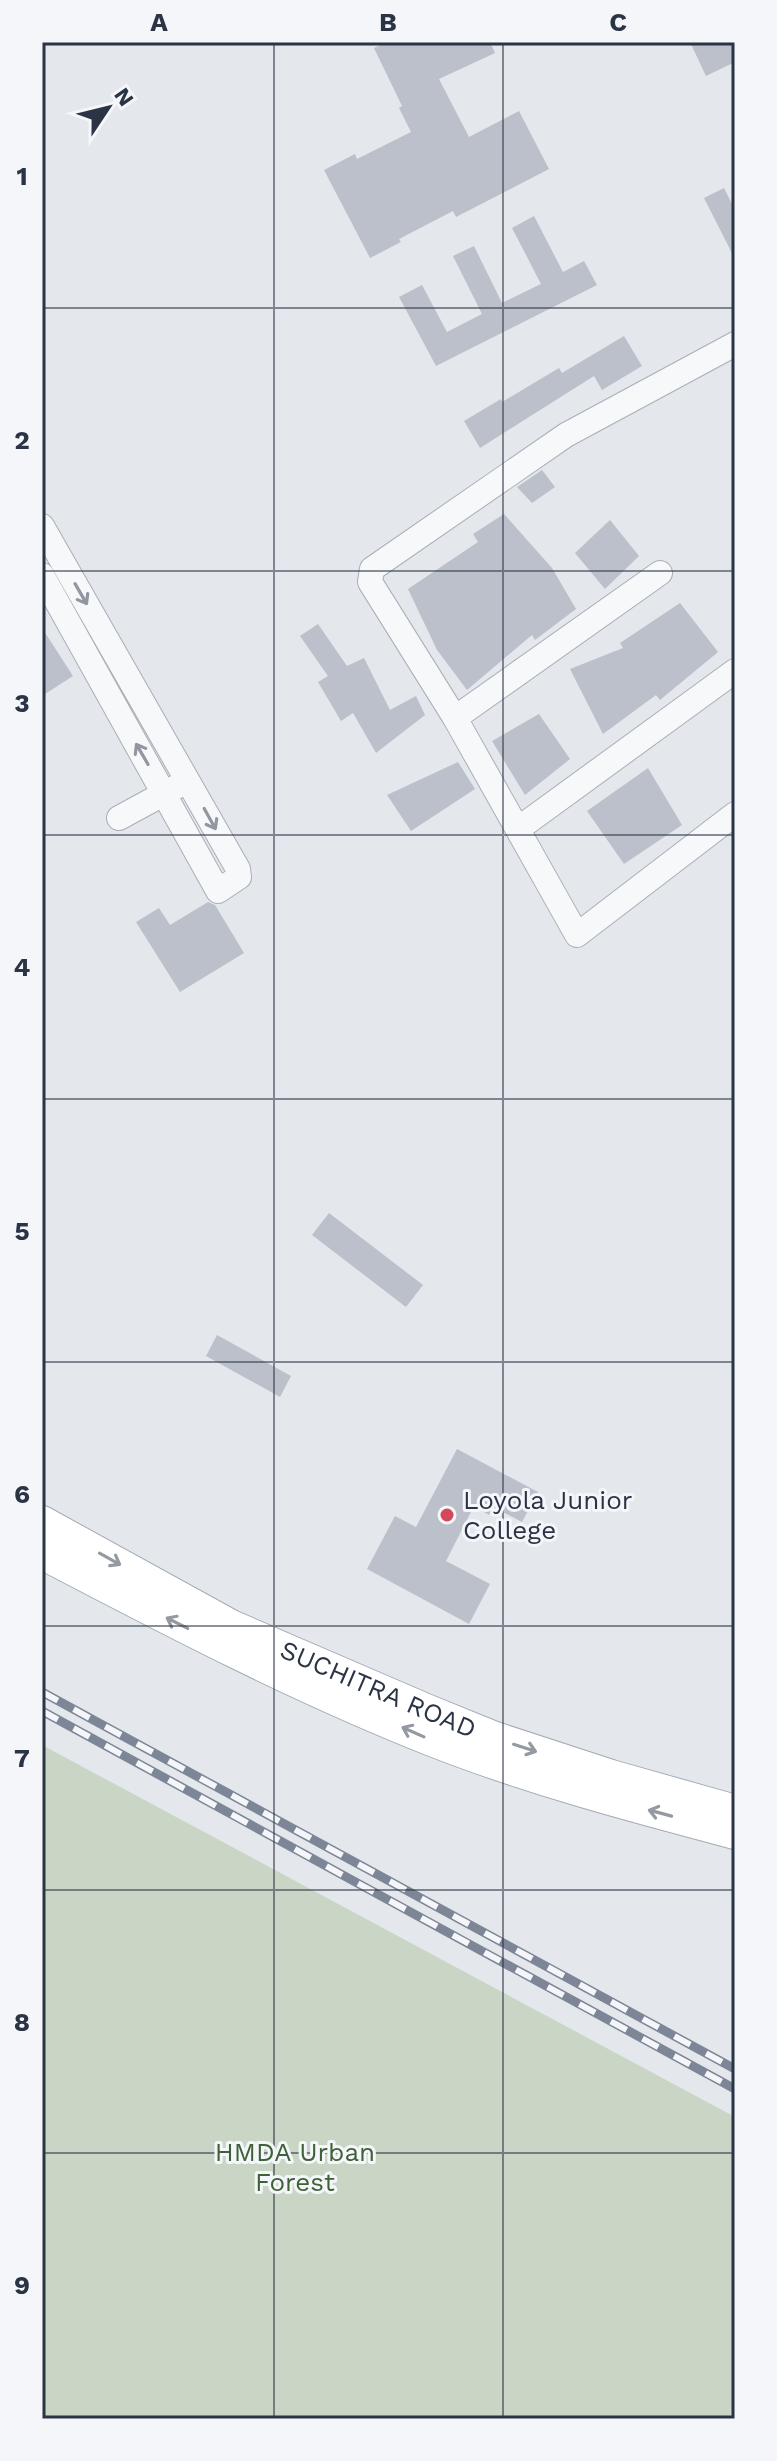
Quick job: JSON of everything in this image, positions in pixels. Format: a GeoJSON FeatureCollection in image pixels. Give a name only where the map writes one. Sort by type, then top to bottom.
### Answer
{"type":"FeatureCollection","features":[{"type":"Feature","properties":{"kind":"main road","name":"SUCHITRA ROAD"},"geometry":{"type":"LineString","coordinates":[[42,1522],[231,1626],[426,1710],[495,1738],[611,1776],[735,1811]]}},
{"type":"Feature","properties":{"kind":"main road","name":"SUCHITRA ROAD"},"geometry":{"type":"LineString","coordinates":[[42,1553],[219,1645],[431,1740],[552,1783],[735,1833]]}},
{"type":"Feature","properties":{"kind":"street"},"geometry":{"type":"LineString","coordinates":[[735,344],[566,435],[372,569],[370,582],[455,718],[577,935],[735,814]]}},
{"type":"Feature","properties":{"kind":"street"},"geometry":{"type":"LineString","coordinates":[[42,526],[239,873],[239,877],[221,889],[215,889],[165,793],[42,575]]}},
{"type":"Feature","properties":{"kind":"street"},"geometry":{"type":"LineString","coordinates":[[455,718],[660,573]]}},
{"type":"Feature","properties":{"kind":"street"},"geometry":{"type":"LineString","coordinates":[[518,829],[735,671]]}},
{"type":"Feature","properties":{"kind":"street"},"geometry":{"type":"LineString","coordinates":[[107,694],[130,681]]}},
{"type":"Feature","properties":{"kind":"street"},"geometry":{"type":"LineString","coordinates":[[119,818],[188,780]]}},
{"type":"Feature","properties":{"kind":"green space","name":"HMDA Urban Forest"},"geometry":{"type":"Polygon","coordinates":[[[42,1745],[735,2117],[735,2419],[42,2419],[42,1745]]]}},
{"type":"Feature","properties":{"kind":"building"},"geometry":{"type":"Polygon","coordinates":[[[387,42],[490,42],[495,53],[439,79],[469,137],[519,111],[549,169],[456,217],[453,211],[370,258],[324,170],[355,154],[357,159],[411,132],[374,48],[387,42]]]}},
{"type":"Feature","properties":{"kind":"building"},"geometry":{"type":"Polygon","coordinates":[[[690,42],[735,42],[735,62],[706,76],[690,42]]]}},
{"type":"Feature","properties":{"kind":"building"},"geometry":{"type":"Polygon","coordinates":[[[724,188],[735,210],[735,259],[704,198],[724,188]]]}},
{"type":"Feature","properties":{"kind":"building"},"geometry":{"type":"Polygon","coordinates":[[[534,216],[563,272],[584,261],[597,285],[436,366],[399,297],[422,285],[447,332],[482,314],[453,256],[474,246],[502,303],[541,284],[512,228],[534,216]]]}},
{"type":"Feature","properties":{"kind":"building"},"geometry":{"type":"Polygon","coordinates":[[[624,336],[642,366],[602,390],[594,376],[480,448],[464,421],[559,368],[562,373],[624,336]]]}},
{"type":"Feature","properties":{"kind":"building"},"geometry":{"type":"Polygon","coordinates":[[[542,470],[555,487],[532,503],[517,487],[542,470]]]}},
{"type":"Feature","properties":{"kind":"building"},"geometry":{"type":"Polygon","coordinates":[[[504,514],[552,568],[576,609],[535,640],[532,635],[467,690],[437,650],[408,589],[478,542],[473,534],[504,514]]]}},
{"type":"Feature","properties":{"kind":"building"},"geometry":{"type":"Polygon","coordinates":[[[610,520],[639,556],[605,589],[575,553],[610,520]]]}},
{"type":"Feature","properties":{"kind":"building"},"geometry":{"type":"Polygon","coordinates":[[[680,603],[718,652],[660,700],[656,695],[603,734],[570,669],[623,648],[620,643],[680,603]]]}},
{"type":"Feature","properties":{"kind":"building"},"geometry":{"type":"Polygon","coordinates":[[[318,624],[347,666],[364,658],[390,710],[416,696],[425,715],[376,753],[353,713],[341,721],[318,682],[328,676],[300,636],[318,624]]]}},
{"type":"Feature","properties":{"kind":"building"},"geometry":{"type":"Polygon","coordinates":[[[42,628],[73,676],[42,696],[42,628]]]}},
{"type":"Feature","properties":{"kind":"building"},"geometry":{"type":"Polygon","coordinates":[[[539,714],[570,759],[525,795],[492,741],[539,714]]]}},
{"type":"Feature","properties":{"kind":"building"},"geometry":{"type":"Polygon","coordinates":[[[458,762],[475,789],[411,831],[387,795],[458,762]]]}},
{"type":"Feature","properties":{"kind":"building"},"geometry":{"type":"Polygon","coordinates":[[[648,768],[682,825],[624,864],[587,811],[648,768]]]}},
{"type":"Feature","properties":{"kind":"building"},"geometry":{"type":"Polygon","coordinates":[[[208,902],[215,905],[244,953],[180,992],[136,922],[159,908],[170,925],[208,902]]]}},
{"type":"Feature","properties":{"kind":"building"},"geometry":{"type":"Polygon","coordinates":[[[329,1213],[423,1285],[406,1307],[312,1235],[329,1213]]]}},
{"type":"Feature","properties":{"kind":"building"},"geometry":{"type":"Polygon","coordinates":[[[217,1335],[291,1376],[280,1397],[206,1356],[217,1335]]]}},
{"type":"Feature","properties":{"kind":"building"},"geometry":{"type":"Polygon","coordinates":[[[457,1449],[538,1492],[522,1522],[493,1507],[489,1515],[474,1506],[446,1561],[490,1584],[469,1624],[367,1569],[395,1516],[416,1527],[457,1449]]]}},
{"type":"Feature","properties":{"kind":"railway"},"geometry":{"type":"LineString","coordinates":[[42,1692],[735,2069]]}},
{"type":"Feature","properties":{"kind":"railway"},"geometry":{"type":"LineString","coordinates":[[42,1711],[735,2089]]}},
{"type":"Feature","properties":{"kind":"place","name":"Loyola Junior College"},"geometry":{"type":"Point","coordinates":[447,1515]}}]}
